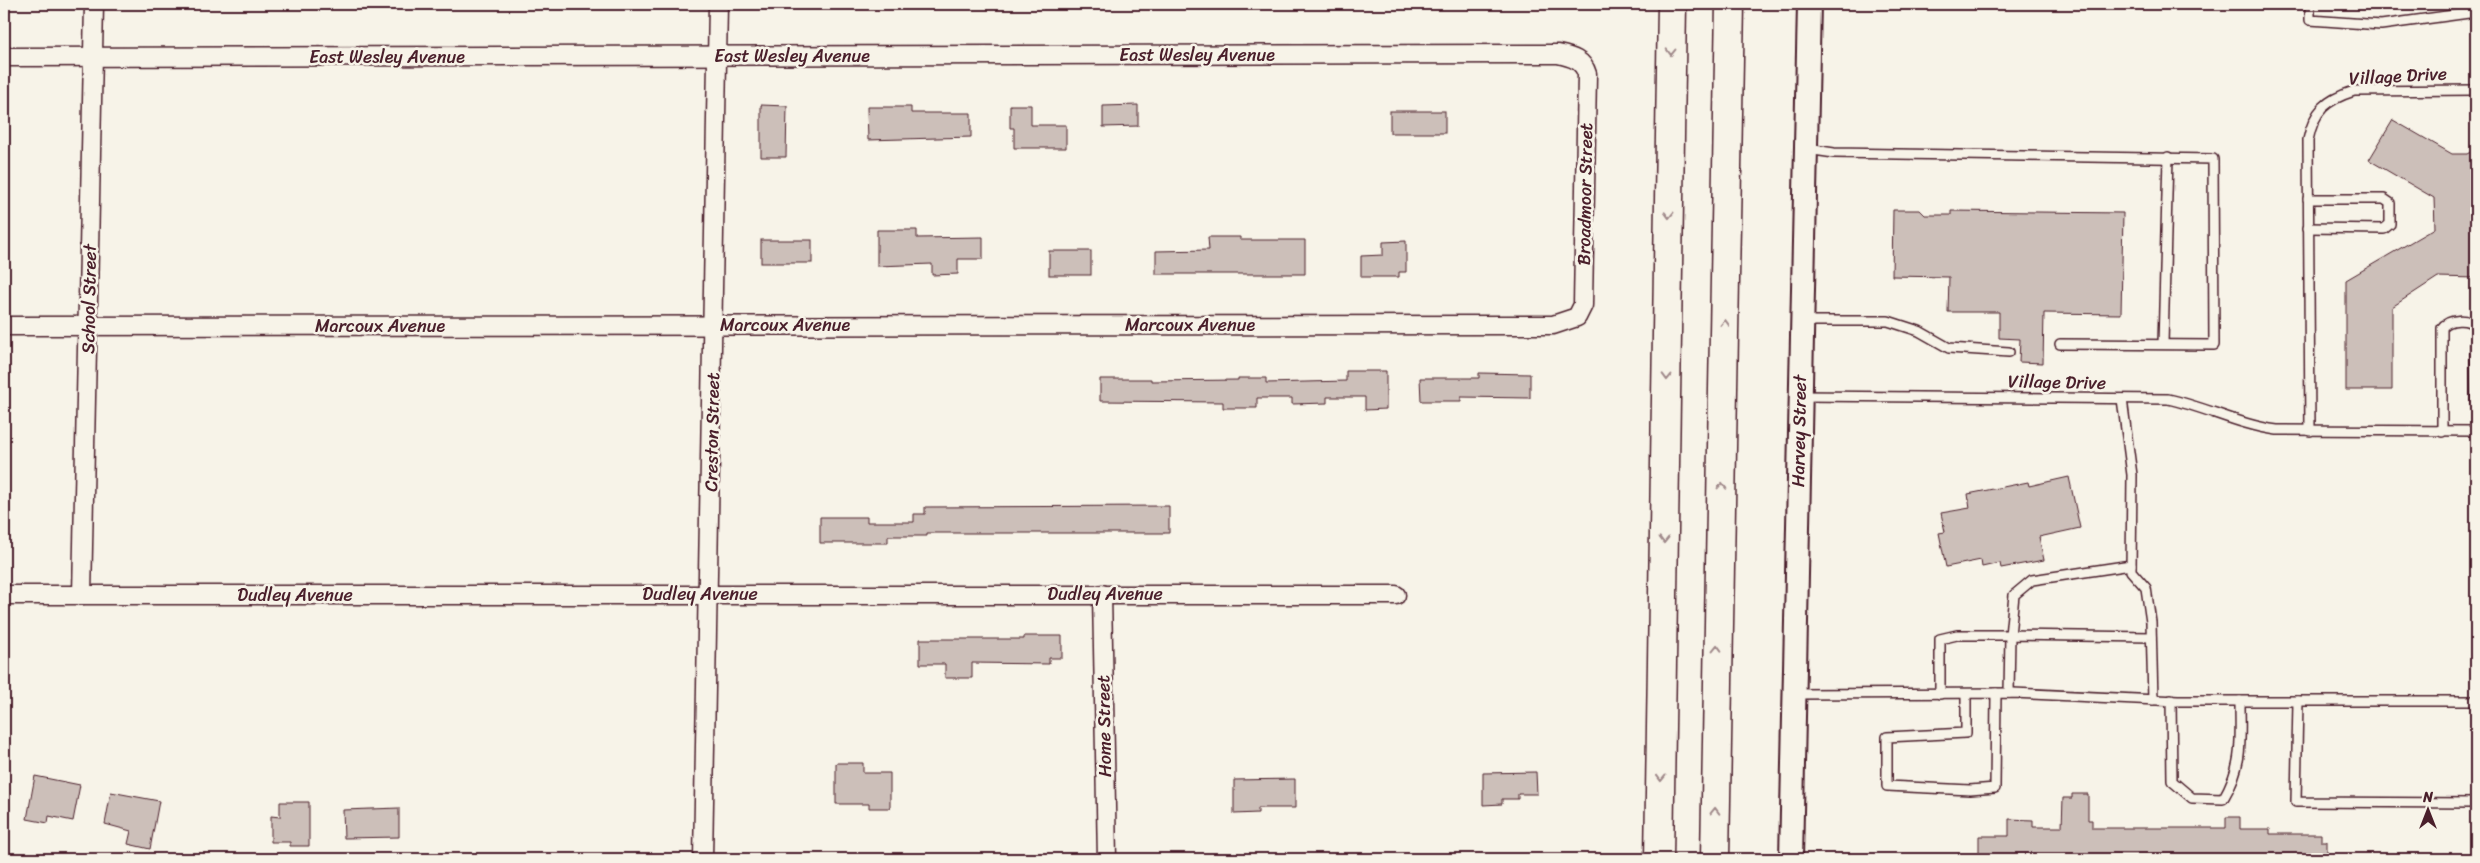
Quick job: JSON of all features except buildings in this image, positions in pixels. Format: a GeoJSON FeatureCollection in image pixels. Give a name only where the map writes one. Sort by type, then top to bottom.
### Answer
{"type":"FeatureCollection","features":[{"type":"Feature","properties":{"kind":"highway"},"geometry":{"type":"LineString","coordinates":[[1659,859],[1672,4]]}},
{"type":"Feature","properties":{"kind":"highway"},"geometry":{"type":"LineString","coordinates":[[1715,859],[1730,4]]}},
{"type":"Feature","properties":{"kind":"street","name":"School Street"},"geometry":{"type":"LineString","coordinates":[[82,595],[94,4]]}},
{"type":"Feature","properties":{"kind":"street","name":"Creston Street"},"geometry":{"type":"LineString","coordinates":[[703,859],[714,325],[718,4]]}},
{"type":"Feature","properties":{"kind":"street","name":"Harvey Street"},"geometry":{"type":"LineString","coordinates":[[1791,859],[1809,4]]}},
{"type":"Feature","properties":{"kind":"street","name":"East Wesley Avenue"},"geometry":{"type":"LineString","coordinates":[[4,57],[1558,54],[1579,61]]}},
{"type":"Feature","properties":{"kind":"street","name":"Broadmoor Street"},"geometry":{"type":"LineString","coordinates":[[1566,322],[1577,317],[1583,305],[1587,74],[1585,67],[1579,61]]}},
{"type":"Feature","properties":{"kind":"street","name":"Marcoux Avenue"},"geometry":{"type":"LineString","coordinates":[[4,326],[1553,325],[1566,322]]}},
{"type":"Feature","properties":{"kind":"street","name":"Home Street"},"geometry":{"type":"LineString","coordinates":[[1102,594],[1106,859]]}},
{"type":"Feature","properties":{"kind":"street","name":"Dudley Avenue"},"geometry":{"type":"LineString","coordinates":[[4,595],[1396,595]]}},
{"type":"Feature","properties":{"kind":"lane"},"geometry":{"type":"LineString","coordinates":[[2310,4],[2310,20],[2381,25],[2476,12]]}},
{"type":"Feature","properties":{"kind":"lane","name":"Village Drive"},"geometry":{"type":"LineString","coordinates":[[2310,431],[2308,140],[2312,122],[2322,108],[2336,97],[2354,91],[2476,90]]}},
{"type":"Feature","properties":{"kind":"lane"},"geometry":{"type":"LineString","coordinates":[[1807,149],[1834,153],[2213,159],[2214,345],[2060,344]]}},
{"type":"Feature","properties":{"kind":"lane"},"geometry":{"type":"LineString","coordinates":[[2163,344],[2168,157]]}},
{"type":"Feature","properties":{"kind":"lane"},"geometry":{"type":"LineString","coordinates":[[2308,198],[2384,199],[2390,203],[2391,220],[2390,224],[2384,229],[2308,228]]}},
{"type":"Feature","properties":{"kind":"lane"},"geometry":{"type":"LineString","coordinates":[[1802,321],[1888,321],[1919,331],[1949,348],[2009,352]]}},
{"type":"Feature","properties":{"kind":"lane"},"geometry":{"type":"LineString","coordinates":[[2442,432],[2442,328],[2450,322],[2466,321],[2475,327],[2476,431]]}},
{"type":"Feature","properties":{"kind":"lane","name":"Village Drive"},"geometry":{"type":"LineString","coordinates":[[1800,396],[2168,400],[2195,405],[2254,427],[2310,431],[2476,431]]}},
{"type":"Feature","properties":{"kind":"lane"},"geometry":{"type":"LineString","coordinates":[[2122,399],[2132,475],[2131,571],[2146,588],[2151,637],[2153,700]]}},
{"type":"Feature","properties":{"kind":"lane"},"geometry":{"type":"LineString","coordinates":[[2009,693],[2010,635],[2014,595],[2032,580],[2131,565]]}},
{"type":"Feature","properties":{"kind":"lane"},"geometry":{"type":"LineString","coordinates":[[1940,694],[1940,639],[1957,635],[2151,637]]}},
{"type":"Feature","properties":{"kind":"lane"},"geometry":{"type":"LineString","coordinates":[[1966,694],[1966,733],[1887,737],[1887,786],[1970,790],[1995,788],[1996,693]]}},
{"type":"Feature","properties":{"kind":"lane"},"geometry":{"type":"LineString","coordinates":[[1794,694],[2009,693],[2153,700],[2476,701]]}},
{"type":"Feature","properties":{"kind":"lane"},"geometry":{"type":"LineString","coordinates":[[2171,700],[2172,781],[2192,798],[2224,799],[2235,780],[2240,754],[2240,701]]}},
{"type":"Feature","properties":{"kind":"lane"},"geometry":{"type":"LineString","coordinates":[[2298,701],[2296,802],[2476,803]]}}]}
